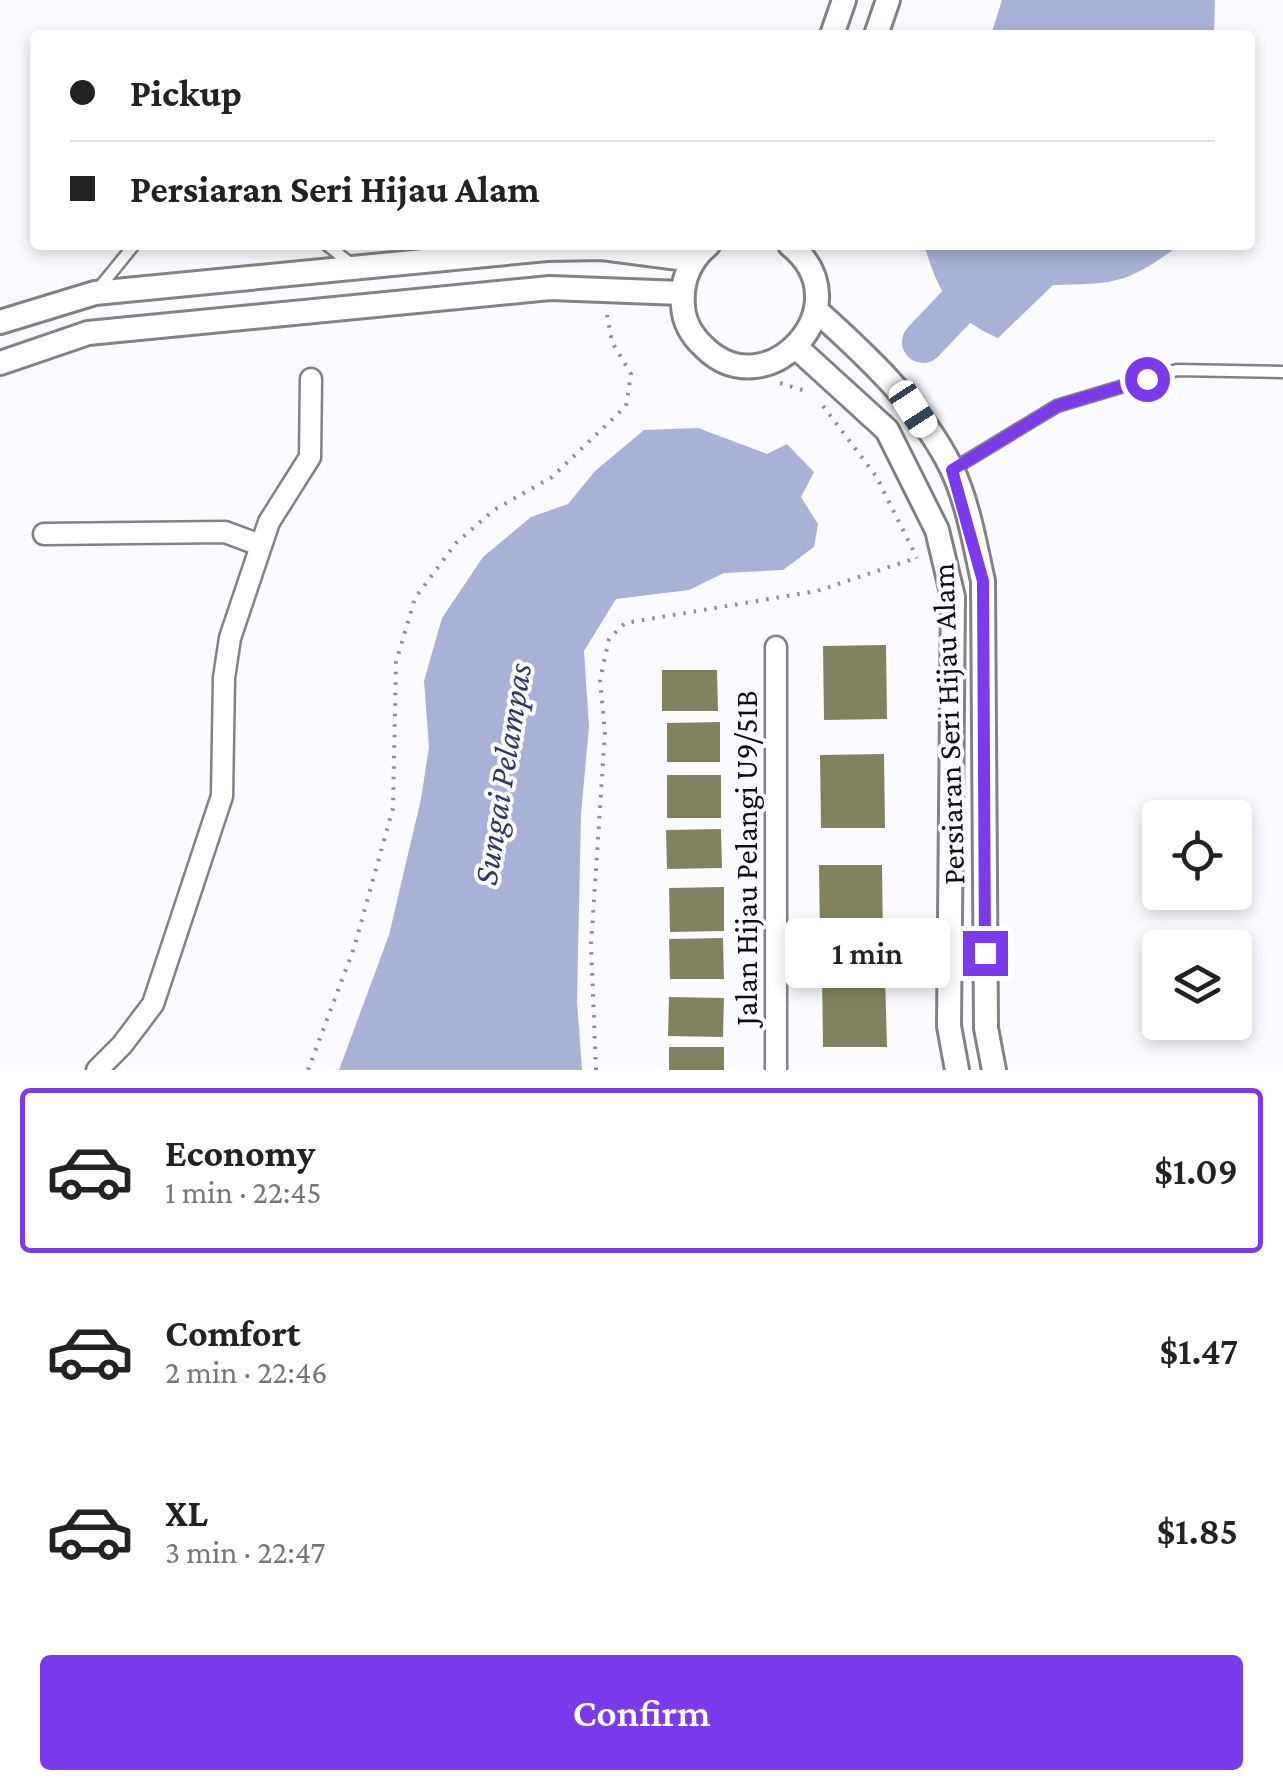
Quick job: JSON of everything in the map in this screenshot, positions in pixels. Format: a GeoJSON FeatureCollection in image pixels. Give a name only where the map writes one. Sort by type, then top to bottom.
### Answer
{"type":"FeatureCollection","features":[{"type":"Feature","properties":{"kind":"street"},"geometry":{"type":"LineString","coordinates":[[834,30],[844,0]]}},
{"type":"Feature","properties":{"kind":"street"},"geometry":{"type":"LineString","coordinates":[[878,30],[888,0]]}},
{"type":"Feature","properties":{"kind":"street"},"geometry":{"type":"LineString","coordinates":[[0,322],[95,293],[537,250]]}},
{"type":"Feature","properties":{"kind":"street"},"geometry":{"type":"LineString","coordinates":[[652,250],[701,252],[682,293],[684,316],[694,337],[710,353],[731,363],[766,363],[796,347],[816,310],[812,271],[800,250]]}},
{"type":"Feature","properties":{"kind":"street"},"geometry":{"type":"LineString","coordinates":[[0,362],[88,333],[550,288],[682,293]]}},
{"type":"Feature","properties":{"kind":"street","name":"Persiaran Seri Hijau Alam"},"geometry":{"type":"LineString","coordinates":[[816,310],[913,409],[952,470],[983,581],[986,1028],[994,1070]]}},
{"type":"Feature","properties":{"kind":"street","name":"Persiaran Seri Hijau Alam"},"geometry":{"type":"LineString","coordinates":[[796,347],[886,430],[937,530],[953,597],[950,1026],[957,1070]]}},
{"type":"Feature","properties":{"kind":"street"},"geometry":{"type":"LineString","coordinates":[[96,1070],[122,1046],[153,1004],[222,796],[224,678],[230,638],[269,522],[310,457],[311,379]]}},
{"type":"Feature","properties":{"kind":"street"},"geometry":{"type":"LineString","coordinates":[[44,534],[225,532],[260,546]]}},
{"type":"Feature","properties":{"kind":"street","name":"Jalan Hijau Pelangi U9/51B"},"geometry":{"type":"LineString","coordinates":[[776,647],[776,1070]]}},
{"type":"Feature","properties":{"kind":"lane"},"geometry":{"type":"LineString","coordinates":[[95,293],[130,250]]}},
{"type":"Feature","properties":{"kind":"lane"},"geometry":{"type":"LineString","coordinates":[[334,250],[356,268]]}},
{"type":"Feature","properties":{"kind":"lane"},"geometry":{"type":"LineString","coordinates":[[952,470],[1057,406],[1142,380],[1177,370],[1283,372]]}},
{"type":"Feature","properties":{"kind":"path"},"geometry":{"type":"LineString","coordinates":[[308,1070],[354,948],[393,808],[396,662],[415,598],[456,543],[494,510],[552,477],[626,406],[632,374],[612,342],[606,308]]}},
{"type":"Feature","properties":{"kind":"path"},"geometry":{"type":"LineString","coordinates":[[766,383],[784,383],[810,393]]}},
{"type":"Feature","properties":{"kind":"path"},"geometry":{"type":"LineString","coordinates":[[821,404],[876,476],[916,558]]}},
{"type":"Feature","properties":{"kind":"path"},"geometry":{"type":"LineString","coordinates":[[596,1070],[590,945],[604,732],[600,680],[609,639],[625,623],[817,591],[942,549]]}},
{"type":"Feature","properties":{"kind":"water"},"geometry":{"type":"Polygon","coordinates":[[[1002,0],[1215,0],[1214,30],[993,30],[1002,0]]]}},
{"type":"Feature","properties":{"kind":"water"},"geometry":{"type":"Polygon","coordinates":[[[926,250],[1172,250],[1121,279],[1053,285],[998,338],[957,312],[935,276],[926,250]]]}},
{"type":"Feature","properties":{"kind":"water"},"geometry":{"type":"Polygon","coordinates":[[[698,428],[767,454],[787,444],[814,472],[801,497],[818,524],[814,547],[783,570],[724,573],[689,590],[616,599],[584,651],[589,726],[581,814],[577,1001],[582,1070],[339,1070],[389,935],[421,799],[429,747],[424,681],[442,618],[483,557],[531,517],[568,504],[595,471],[644,430],[698,428]]]}},
{"type":"Feature","properties":{"kind":"building"},"geometry":{"type":"Polygon","coordinates":[[[886,645],[887,719],[824,720],[823,646],[886,645]]]}},
{"type":"Feature","properties":{"kind":"building"},"geometry":{"type":"Polygon","coordinates":[[[662,670],[717,670],[718,711],[662,711],[662,670]]]}},
{"type":"Feature","properties":{"kind":"building"},"geometry":{"type":"Polygon","coordinates":[[[720,722],[720,762],[667,762],[667,723],[720,722]]]}},
{"type":"Feature","properties":{"kind":"building"},"geometry":{"type":"Polygon","coordinates":[[[884,754],[885,828],[821,828],[820,755],[884,754]]]}},
{"type":"Feature","properties":{"kind":"building"},"geometry":{"type":"Polygon","coordinates":[[[667,775],[721,775],[721,818],[667,818],[667,775]]]}},
{"type":"Feature","properties":{"kind":"building"},"geometry":{"type":"Polygon","coordinates":[[[721,829],[722,868],[667,869],[666,830],[721,829]]]}},
{"type":"Feature","properties":{"kind":"building"},"geometry":{"type":"Polygon","coordinates":[[[819,865],[882,865],[883,939],[820,940],[819,865]]]}},
{"type":"Feature","properties":{"kind":"building"},"geometry":{"type":"Polygon","coordinates":[[[724,887],[724,931],[670,932],[669,888],[724,887]]]}},
{"type":"Feature","properties":{"kind":"building"},"geometry":{"type":"Polygon","coordinates":[[[723,938],[724,979],[670,979],[669,939],[723,938]]]}},
{"type":"Feature","properties":{"kind":"building"},"geometry":{"type":"Polygon","coordinates":[[[822,973],[885,973],[887,1047],[823,1047],[822,973]]]}},
{"type":"Feature","properties":{"kind":"building"},"geometry":{"type":"Polygon","coordinates":[[[669,997],[724,998],[723,1037],[668,1036],[669,997]]]}},
{"type":"Feature","properties":{"kind":"building"},"geometry":{"type":"Polygon","coordinates":[[[669,1047],[724,1047],[724,1070],[669,1070],[669,1047]]]}},
{"type":"Feature","properties":{"kind":"waterway","name":"Sungai Pelampas"},"geometry":{"type":"LineString","coordinates":[[923,342],[1010,250]]}},
{"type":"Feature","properties":{"kind":"route"},"geometry":{"type":"LineString","coordinates":[[985,953],[983,581],[972,530],[952,470],[1057,406],[1147,379]]}}]}
